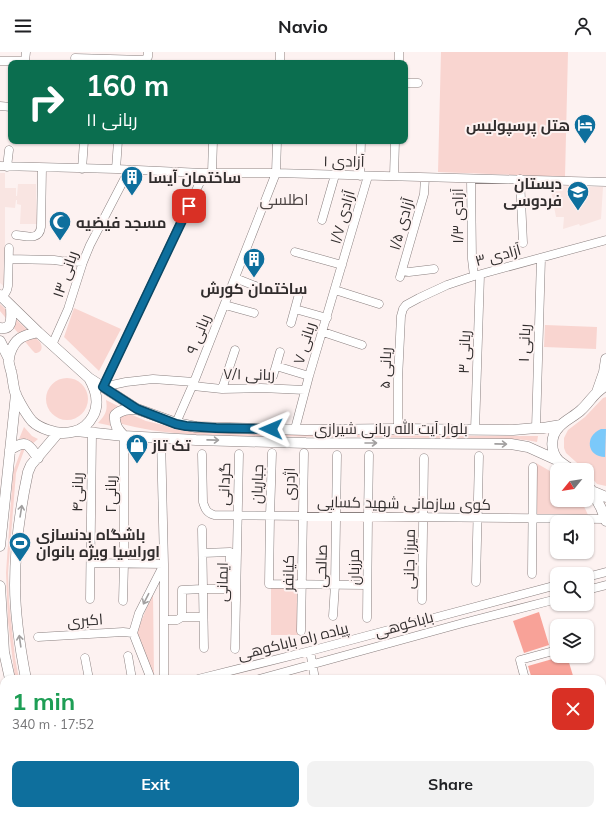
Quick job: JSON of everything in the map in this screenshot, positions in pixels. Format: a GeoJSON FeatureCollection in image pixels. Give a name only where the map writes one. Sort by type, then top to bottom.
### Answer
{"type":"FeatureCollection","features":[{"type":"Feature","properties":{"kind":"main road"},"geometry":{"type":"LineString","coordinates":[[0,341],[9,359],[16,394],[25,412],[32,421],[41,427],[58,433],[76,431],[89,422],[96,408],[97,400],[96,392],[89,378],[1,296]]}},
{"type":"Feature","properties":{"kind":"main road"},"geometry":{"type":"LineString","coordinates":[[0,328],[9,326],[12,306]]}},
{"type":"Feature","properties":{"kind":"main road"},"geometry":{"type":"LineString","coordinates":[[9,359],[13,346],[17,340],[23,336],[38,332]]}},
{"type":"Feature","properties":{"kind":"main road"},"geometry":{"type":"LineString","coordinates":[[597,393],[604,372],[606,359]]}},
{"type":"Feature","properties":{"kind":"main road","name":"بلوار آیت الله ربانی شیرازی"},"geometry":{"type":"LineString","coordinates":[[89,378],[137,409],[176,424],[191,426],[295,430],[513,430],[561,425]]}},
{"type":"Feature","properties":{"kind":"main road"},"geometry":{"type":"LineString","coordinates":[[559,461],[552,449],[552,442],[557,428],[580,411],[602,388],[606,386]]}},
{"type":"Feature","properties":{"kind":"main road"},"geometry":{"type":"LineString","coordinates":[[0,546],[16,394]]}},
{"type":"Feature","properties":{"kind":"main road"},"geometry":{"type":"LineString","coordinates":[[124,436],[117,429],[115,424],[116,415],[123,410],[137,409]]}},
{"type":"Feature","properties":{"kind":"main road"},"geometry":{"type":"LineString","coordinates":[[348,430],[348,443]]}},
{"type":"Feature","properties":{"kind":"main road","name":"بلوار آیت الله ربانی شیرازی"},"geometry":{"type":"LineString","coordinates":[[76,431],[124,436],[196,440],[511,444],[528,447],[562,463]]}},
{"type":"Feature","properties":{"kind":"main road"},"geometry":{"type":"LineString","coordinates":[[25,675],[19,639],[15,586],[17,543],[28,472],[31,465],[58,433]]}},
{"type":"Feature","properties":{"kind":"main road"},"geometry":{"type":"LineString","coordinates":[[10,450],[21,444],[25,444],[38,458]]}},
{"type":"Feature","properties":{"kind":"main road"},"geometry":{"type":"LineString","coordinates":[[594,490],[606,496]]}},
{"type":"Feature","properties":{"kind":"main road"},"geometry":{"type":"LineString","coordinates":[[594,496],[606,520]]}},
{"type":"Feature","properties":{"kind":"main road"},"geometry":{"type":"LineString","coordinates":[[0,586],[4,652],[9,675]]}},
{"type":"Feature","properties":{"kind":"street"},"geometry":{"type":"LineString","coordinates":[[75,58],[144,60],[148,57],[148,52]]}},
{"type":"Feature","properties":{"kind":"street"},"geometry":{"type":"LineString","coordinates":[[408,83],[418,83]]}},
{"type":"Feature","properties":{"kind":"street"},"geometry":{"type":"LineString","coordinates":[[82,169],[84,144]]}},
{"type":"Feature","properties":{"kind":"street"},"geometry":{"type":"LineString","coordinates":[[116,169],[118,144]]}},
{"type":"Feature","properties":{"kind":"street"},"geometry":{"type":"LineString","coordinates":[[212,173],[213,144]]}},
{"type":"Feature","properties":{"kind":"street"},"geometry":{"type":"LineString","coordinates":[[276,174],[277,144]]}},
{"type":"Feature","properties":{"kind":"street","name":"آزادی ۱/۷"},"geometry":{"type":"LineString","coordinates":[[342,265],[364,176],[361,144]]}},
{"type":"Feature","properties":{"kind":"street"},"geometry":{"type":"LineString","coordinates":[[394,176],[396,144]]}},
{"type":"Feature","properties":{"kind":"street"},"geometry":{"type":"LineString","coordinates":[[3,166],[9,150]]}},
{"type":"Feature","properties":{"kind":"street","name":"آزادی ۱"},"geometry":{"type":"LineString","coordinates":[[3,166],[203,173],[394,176],[606,182]]}},
{"type":"Feature","properties":{"kind":"street"},"geometry":{"type":"LineString","coordinates":[[16,236],[37,236],[40,232],[42,168]]}},
{"type":"Feature","properties":{"kind":"street","name":"ربانی ۱۳"},"geometry":{"type":"LineString","coordinates":[[52,345],[68,310],[90,245],[130,170]]}},
{"type":"Feature","properties":{"kind":"street"},"geometry":{"type":"LineString","coordinates":[[103,387],[203,173]]}},
{"type":"Feature","properties":{"kind":"street","name":"ربانی ۹"},"geometry":{"type":"LineString","coordinates":[[176,424],[194,384],[276,174]]}},
{"type":"Feature","properties":{"kind":"street"},"geometry":{"type":"LineString","coordinates":[[322,220],[336,175]]}},
{"type":"Feature","properties":{"kind":"street","name":"آزادی ۱/۵"},"geometry":{"type":"LineString","coordinates":[[426,178],[424,194],[401,274],[434,269]]}},
{"type":"Feature","properties":{"kind":"street","name":"آزادی ۱/۳"},"geometry":{"type":"LineString","coordinates":[[471,178],[472,259],[477,275]]}},
{"type":"Feature","properties":{"kind":"street"},"geometry":{"type":"LineString","coordinates":[[520,179],[523,243]]}},
{"type":"Feature","properties":{"kind":"street","name":"۳ آزادی"},"geometry":{"type":"LineString","coordinates":[[403,308],[406,305],[440,288],[477,275],[606,240]]}},
{"type":"Feature","properties":{"kind":"street"},"geometry":{"type":"LineString","coordinates":[[1,296],[7,290],[8,286],[9,248]]}},
{"type":"Feature","properties":{"kind":"street"},"geometry":{"type":"LineString","coordinates":[[295,252],[342,265]]}},
{"type":"Feature","properties":{"kind":"street","name":"ربانی ۱"},"geometry":{"type":"LineString","coordinates":[[536,428],[541,258]]}},
{"type":"Feature","properties":{"kind":"street"},"geometry":{"type":"LineString","coordinates":[[9,259],[83,262]]}},
{"type":"Feature","properties":{"kind":"street","name":"ربانی ۷"},"geometry":{"type":"LineString","coordinates":[[295,430],[305,390],[342,265]]}},
{"type":"Feature","properties":{"kind":"street","name":"ربانی ۳"},"geometry":{"type":"LineString","coordinates":[[475,430],[477,275]]}},
{"type":"Feature","properties":{"kind":"street"},"geometry":{"type":"LineString","coordinates":[[235,278],[258,287]]}},
{"type":"Feature","properties":{"kind":"street"},"geometry":{"type":"LineString","coordinates":[[335,290],[379,304]]}},
{"type":"Feature","properties":{"kind":"street"},"geometry":{"type":"LineString","coordinates":[[291,323],[299,294]]}},
{"type":"Feature","properties":{"kind":"street"},"geometry":{"type":"LineString","coordinates":[[225,305],[254,313]]}},
{"type":"Feature","properties":{"kind":"street"},"geometry":{"type":"LineString","coordinates":[[296,308],[327,318]]}},
{"type":"Feature","properties":{"kind":"street","name":"ربانی ۵"},"geometry":{"type":"LineString","coordinates":[[398,429],[398,379],[401,316],[403,308]]}},
{"type":"Feature","properties":{"kind":"street"},"geometry":{"type":"LineString","coordinates":[[322,332],[362,345]]}},
{"type":"Feature","properties":{"kind":"street"},"geometry":{"type":"LineString","coordinates":[[222,389],[235,350]]}},
{"type":"Feature","properties":{"kind":"street"},"geometry":{"type":"LineString","coordinates":[[274,376],[280,352]]}},
{"type":"Feature","properties":{"kind":"street"},"geometry":{"type":"LineString","coordinates":[[276,366],[309,376]]}},
{"type":"Feature","properties":{"kind":"street","name":"ربانی ۷/۱"},"geometry":{"type":"LineString","coordinates":[[103,387],[126,382],[153,379],[222,389],[261,388],[305,390]]}},
{"type":"Feature","properties":{"kind":"street","name":"ربانی۴"},"geometry":{"type":"LineString","coordinates":[[90,599],[92,433]]}},
{"type":"Feature","properties":{"kind":"street","name":"ربانی۲"},"geometry":{"type":"LineString","coordinates":[[123,601],[124,436]]}},
{"type":"Feature","properties":{"kind":"street"},"geometry":{"type":"LineString","coordinates":[[161,438],[164,564],[164,675]]}},
{"type":"Feature","properties":{"kind":"street","name":"جباریان"},"geometry":{"type":"LineString","coordinates":[[272,453],[269,584],[302,584]]}},
{"type":"Feature","properties":{"kind":"street","name":"اژدری"},"geometry":{"type":"LineString","coordinates":[[302,516],[304,453]]}},
{"type":"Feature","properties":{"kind":"street","name":"کوی سازمانی شهید کسایی"},"geometry":{"type":"LineString","coordinates":[[202,454],[203,502],[205,508],[210,514],[214,515],[606,520]]}},
{"type":"Feature","properties":{"kind":"street","name":"گردانی"},"geometry":{"type":"LineString","coordinates":[[237,515],[239,454]]}},
{"type":"Feature","properties":{"kind":"street","name":"صالحی"},"geometry":{"type":"LineString","coordinates":[[333,616],[335,585],[337,455]]}},
{"type":"Feature","properties":{"kind":"street","name":"مرزبان"},"geometry":{"type":"LineString","coordinates":[[367,618],[369,455]]}},
{"type":"Feature","properties":{"kind":"street"},"geometry":{"type":"LineString","coordinates":[[476,582],[479,456]]}},
{"type":"Feature","properties":{"kind":"street","name":"میرزا جانی"},"geometry":{"type":"LineString","coordinates":[[422,600],[424,458]]}},
{"type":"Feature","properties":{"kind":"street"},"geometry":{"type":"LineString","coordinates":[[532,574],[533,466]]}},
{"type":"Feature","properties":{"kind":"street","name":"ایمانی"},"geometry":{"type":"LineString","coordinates":[[235,649],[237,515]]}},
{"type":"Feature","properties":{"kind":"street","name":"کیانفر"},"geometry":{"type":"LineString","coordinates":[[301,631],[302,516]]}},
{"type":"Feature","properties":{"kind":"street"},"geometry":{"type":"LineString","coordinates":[[202,529],[204,648]]}},
{"type":"Feature","properties":{"kind":"street"},"geometry":{"type":"LineString","coordinates":[[182,617],[182,590],[230,589],[230,552],[203,553]]}},
{"type":"Feature","properties":{"kind":"street"},"geometry":{"type":"LineString","coordinates":[[90,563],[164,564]]}},
{"type":"Feature","properties":{"kind":"street"},"geometry":{"type":"LineString","coordinates":[[149,675],[133,633],[139,613],[164,564]]}},
{"type":"Feature","properties":{"kind":"street"},"geometry":{"type":"LineString","coordinates":[[594,575],[606,572]]}},
{"type":"Feature","properties":{"kind":"street"},"geometry":{"type":"LineString","coordinates":[[302,584],[367,585]]}},
{"type":"Feature","properties":{"kind":"street"},"geometry":{"type":"LineString","coordinates":[[594,588],[606,585]]}},
{"type":"Feature","properties":{"kind":"street","name":"پیاده راه باباکوهی"},"geometry":{"type":"LineString","coordinates":[[214,675],[550,587]]}},
{"type":"Feature","properties":{"kind":"street","name":"باباکوهی"},"geometry":{"type":"LineString","coordinates":[[274,675],[550,601]]}},
{"type":"Feature","properties":{"kind":"street"},"geometry":{"type":"LineString","coordinates":[[164,620],[177,620],[182,617],[203,617]]}},
{"type":"Feature","properties":{"kind":"street","name":"اکبری"},"geometry":{"type":"LineString","coordinates":[[38,637],[123,632],[133,633]]}},
{"type":"Feature","properties":{"kind":"street"},"geometry":{"type":"LineString","coordinates":[[310,651],[314,675]]}},
{"type":"Feature","properties":{"kind":"street"},"geometry":{"type":"LineString","coordinates":[[524,675],[520,660],[550,652]]}},
{"type":"Feature","properties":{"kind":"street"},"geometry":{"type":"LineString","coordinates":[[128,656],[131,675]]}},
{"type":"Feature","properties":{"kind":"street"},"geometry":{"type":"LineString","coordinates":[[85,658],[88,675]]}},
{"type":"Feature","properties":{"kind":"shaded area"},"geometry":{"type":"Polygon","coordinates":[[[441,52],[568,52],[565,177],[438,172],[441,52]]]}},
{"type":"Feature","properties":{"kind":"shaded area"},"geometry":{"type":"Polygon","coordinates":[[[0,173],[5,173],[5,188],[16,188],[16,196],[18,184],[36,184],[37,224],[20,224],[21,205],[17,204],[17,200],[15,208],[5,207],[5,287],[0,283],[0,173]]]}},
{"type":"Feature","properties":{"kind":"shaded area","name":"دبستان فردوسی"},"geometry":{"type":"Polygon","coordinates":[[[550,186],[603,187],[601,219],[580,226],[579,224],[563,229],[564,217],[556,217],[550,186]]]}},
{"type":"Feature","properties":{"kind":"shaded area"},"geometry":{"type":"Polygon","coordinates":[[[0,304],[40,342],[42,348],[39,352],[35,353],[32,350],[0,311],[0,304]]]}},
{"type":"Feature","properties":{"kind":"shaded area"},"geometry":{"type":"Polygon","coordinates":[[[74,308],[121,329],[99,371],[64,337],[74,308]]]}},
{"type":"Feature","properties":{"kind":"shaded area"},"geometry":{"type":"Polygon","coordinates":[[[545,325],[597,327],[596,349],[544,347],[545,325]]]}},
{"type":"Feature","properties":{"kind":"shaded area"},"geometry":{"type":"Polygon","coordinates":[[[63,378],[71,378],[79,381],[85,387],[88,399],[85,411],[79,417],[71,420],[63,420],[55,417],[49,411],[46,403],[46,395],[49,387],[55,381],[63,378]]]}},
{"type":"Feature","properties":{"kind":"shaded area"},"geometry":{"type":"Polygon","coordinates":[[[606,397],[606,486],[597,484],[594,480],[594,463],[577,463],[566,453],[564,448],[564,438],[568,430],[585,417],[603,398],[606,397]]]}},
{"type":"Feature","properties":{"kind":"shaded area"},"geometry":{"type":"Polygon","coordinates":[[[106,400],[118,406],[110,414],[112,426],[98,423],[105,413],[107,407],[106,400]]]}},
{"type":"Feature","properties":{"kind":"shaded area"},"geometry":{"type":"Polygon","coordinates":[[[128,413],[146,421],[189,431],[218,433],[337,434],[335,437],[326,437],[172,433],[154,431],[118,423],[121,414],[128,413]]]}},
{"type":"Feature","properties":{"kind":"shaded area"},"geometry":{"type":"Polygon","coordinates":[[[24,427],[32,436],[38,439],[31,445],[26,440],[19,439],[24,427]]]}},
{"type":"Feature","properties":{"kind":"shaded area"},"geometry":{"type":"Polygon","coordinates":[[[357,435],[538,436],[537,442],[510,439],[357,437],[357,435]]]}},
{"type":"Feature","properties":{"kind":"shaded area"},"geometry":{"type":"Polygon","coordinates":[[[22,448],[25,448],[16,473],[8,573],[9,601],[18,675],[15,675],[8,622],[6,573],[13,472],[22,448]]]}},
{"type":"Feature","properties":{"kind":"shaded area"},"geometry":{"type":"Polygon","coordinates":[[[536,463],[550,471],[550,507],[584,507],[588,515],[536,516],[536,463]]]}},
{"type":"Feature","properties":{"kind":"shaded area"},"geometry":{"type":"Polygon","coordinates":[[[271,587],[298,587],[298,635],[271,635],[271,587]]]}},
{"type":"Feature","properties":{"kind":"shaded area"},"geometry":{"type":"Polygon","coordinates":[[[153,592],[154,675],[136,634],[153,592]]]}},
{"type":"Feature","properties":{"kind":"shaded area"},"geometry":{"type":"Polygon","coordinates":[[[539,612],[549,645],[524,653],[513,621],[539,612]]]}},
{"type":"Feature","properties":{"kind":"shaded area"},"geometry":{"type":"Polygon","coordinates":[[[550,660],[550,663],[569,663],[573,675],[531,675],[528,666],[550,660]]]}},
{"type":"Feature","properties":{"kind":"water"},"geometry":{"type":"Polygon","coordinates":[[[601,429],[606,429],[605,457],[594,454],[590,446],[592,436],[601,429]]]}},
{"type":"Feature","properties":{"kind":"place","name":"هتل پرسپولیس"},"geometry":{"type":"Point","coordinates":[585,144]}},
{"type":"Feature","properties":{"kind":"place","name":"ساختمان آیسا"},"geometry":{"type":"Point","coordinates":[132,196]}},
{"type":"Feature","properties":{"kind":"place","name":"دبستان فردوسی"},"geometry":{"type":"Point","coordinates":[578,212]}},
{"type":"Feature","properties":{"kind":"place","name":"مسجد فیضیه"},"geometry":{"type":"Point","coordinates":[60,242]}},
{"type":"Feature","properties":{"kind":"place","name":"ساختمان کورش"},"geometry":{"type":"Point","coordinates":[254,278]}},
{"type":"Feature","properties":{"kind":"place","name":"تک تاز"},"geometry":{"type":"Point","coordinates":[137,464]}},
{"type":"Feature","properties":{"kind":"place","name":"باشگاه بدنسازی اوراسیا ویژه بانوان"},"geometry":{"type":"Point","coordinates":[20,562]}},
{"type":"Feature","properties":{"kind":"district","name":"اطلسی"},"geometry":{"type":"Point","coordinates":[284,199]}},
{"type":"Feature","properties":{"kind":"route"},"geometry":{"type":"LineString","coordinates":[[189,206],[103,387],[137,409],[176,424],[196,427],[271,429]]}}]}
